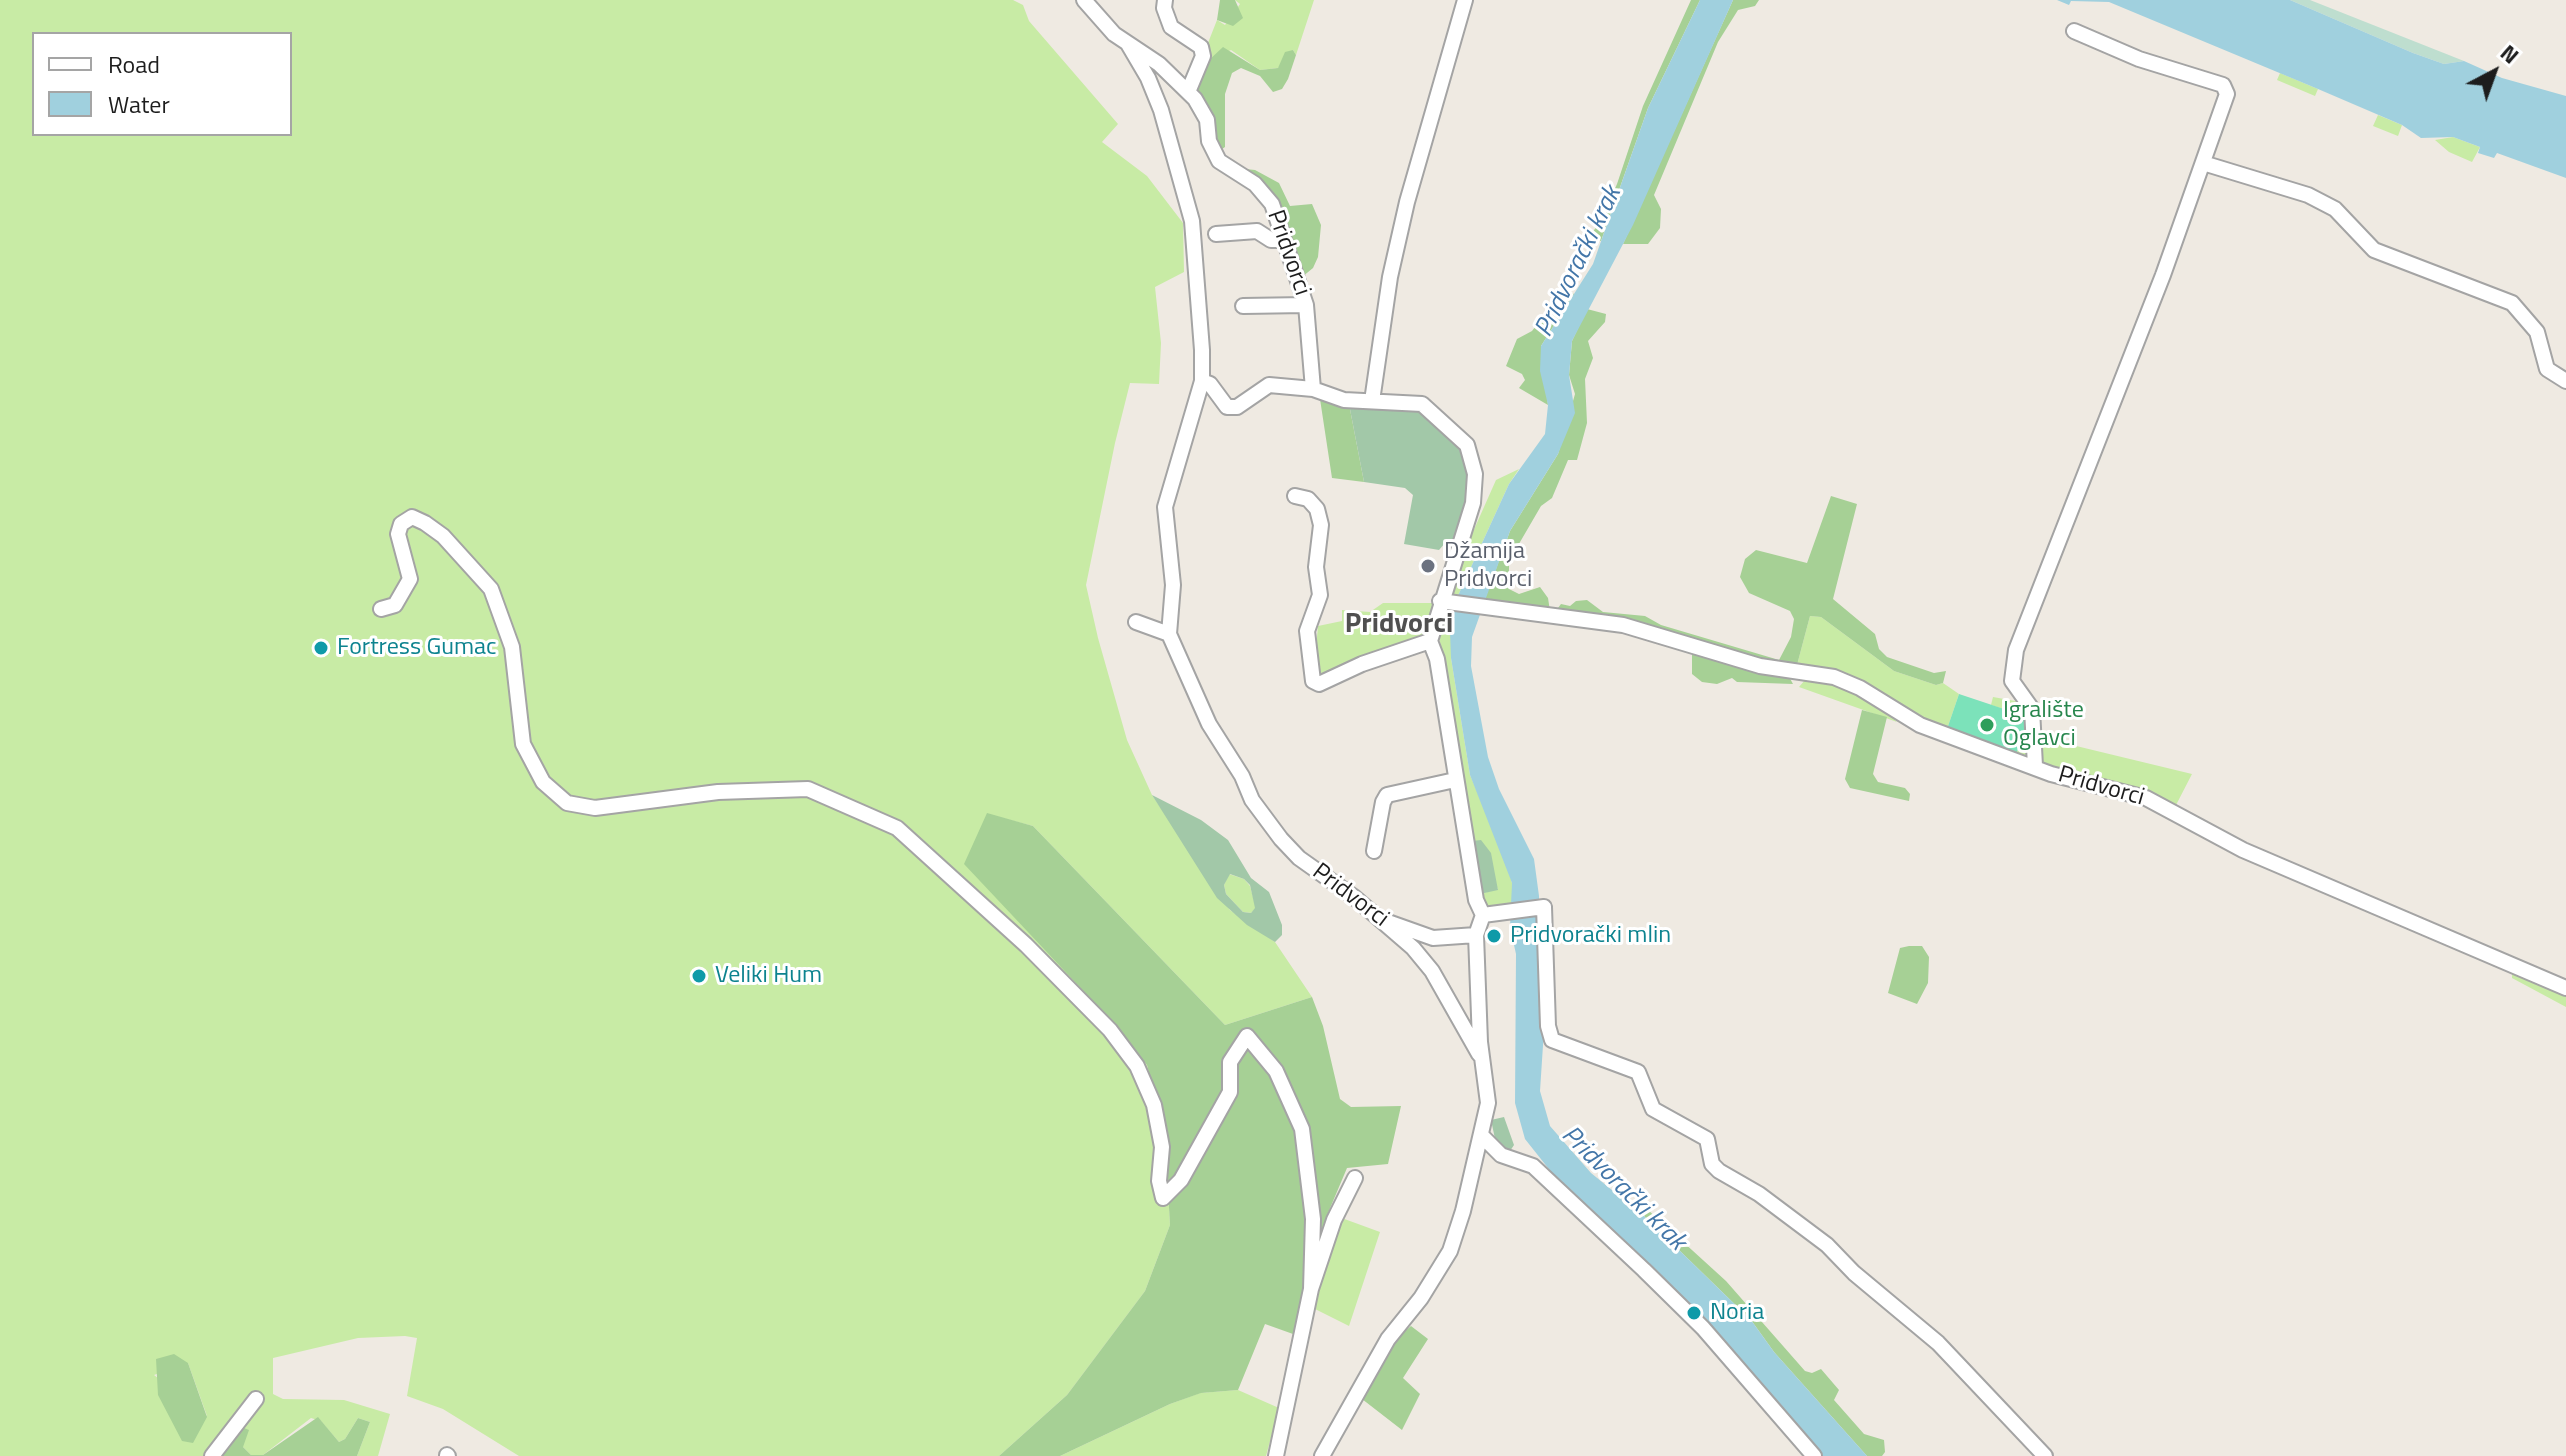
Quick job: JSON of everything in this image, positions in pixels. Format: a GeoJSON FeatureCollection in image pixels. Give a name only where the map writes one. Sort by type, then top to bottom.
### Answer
{"type":"FeatureCollection","features":[{"type":"Feature","properties":{"kind":"street","name":"Pridvorci"},"geometry":{"type":"LineString","coordinates":[[1084,0],[1114,34],[1159,64],[1188,92],[1201,107],[1209,141],[1219,161],[1265,194],[1306,305],[1313,389]]}},
{"type":"Feature","properties":{"kind":"street"},"geometry":{"type":"LineString","coordinates":[[1165,0],[1164,8],[1171,27],[1201,47],[1203,56],[1188,92]]}},
{"type":"Feature","properties":{"kind":"street"},"geometry":{"type":"LineString","coordinates":[[1372,401],[1390,277],[1407,202],[1465,0]]}},
{"type":"Feature","properties":{"kind":"street"},"geometry":{"type":"LineString","coordinates":[[2035,766],[2032,709],[2012,681],[2016,650],[2047,576],[2227,94],[2223,85],[2139,59],[2074,31]]}},
{"type":"Feature","properties":{"kind":"street","name":"Pridvorci"},"geometry":{"type":"LineString","coordinates":[[1128,43],[1148,78],[1161,110],[1192,221],[1202,381],[1165,507],[1173,585],[1169,634],[1209,724],[1242,776],[1252,800],[1299,858],[1384,921],[1432,971],[1483,1061]]}},
{"type":"Feature","properties":{"kind":"street"},"geometry":{"type":"LineString","coordinates":[[2203,163],[2308,195],[2335,209],[2374,250],[2512,303],[2537,332],[2547,369],[2566,381]]}},
{"type":"Feature","properties":{"kind":"street"},"geometry":{"type":"LineString","coordinates":[[1216,234],[1257,231],[1271,240],[1284,240]]}},
{"type":"Feature","properties":{"kind":"street"},"geometry":{"type":"LineString","coordinates":[[1243,306],[1306,305]]}},
{"type":"Feature","properties":{"kind":"street"},"geometry":{"type":"LineString","coordinates":[[1202,381],[1210,384],[1227,407],[1237,407],[1269,385],[1313,389],[1344,400],[1422,404],[1455,432],[1472,456],[1476,489],[1448,603],[1430,641],[1444,695],[1476,900],[1483,915],[1544,907],[1548,1026],[1552,1040],[1638,1072],[1644,1080],[1653,1109],[1707,1139],[1712,1164],[1719,1171],[1759,1194],[1827,1245],[1854,1273],[1938,1343],[2045,1456]]}},
{"type":"Feature","properties":{"kind":"street"},"geometry":{"type":"LineString","coordinates":[[1295,496],[1308,499],[1317,509],[1321,525],[1316,567],[1320,595],[1307,631],[1313,681],[1319,684],[1362,664],[1430,641]]}},
{"type":"Feature","properties":{"kind":"street"},"geometry":{"type":"LineString","coordinates":[[381,609],[395,605],[410,579],[398,534],[401,524],[412,517],[443,536],[491,589],[512,647],[523,744],[543,782],[567,803],[595,808],[718,792],[808,789],[897,828],[1026,945],[1110,1030],[1137,1066],[1154,1105],[1162,1147],[1159,1181],[1163,1198],[1181,1180],[1230,1092],[1230,1062],[1247,1036],[1276,1071],[1302,1129],[1313,1219],[1311,1289]]}},
{"type":"Feature","properties":{"kind":"street","name":"Pridvorci"},"geometry":{"type":"LineString","coordinates":[[1448,603],[1623,625],[1760,666],[1834,677],[1860,688],[1920,725],[1980,750],[2035,766],[2051,774],[2146,798],[2250,853],[2566,988]]}},
{"type":"Feature","properties":{"kind":"street"},"geometry":{"type":"LineString","coordinates":[[1136,622],[1169,634]]}},
{"type":"Feature","properties":{"kind":"street"},"geometry":{"type":"LineString","coordinates":[[1374,851],[1387,795],[1455,780]]}},
{"type":"Feature","properties":{"kind":"street","name":"Pridvorci"},"geometry":{"type":"LineString","coordinates":[[1322,1456],[1388,1339],[1421,1298],[1450,1251],[1488,1103],[1476,935],[1483,915]]}},
{"type":"Feature","properties":{"kind":"street"},"geometry":{"type":"LineString","coordinates":[[1384,921],[1433,938],[1476,935]]}},
{"type":"Feature","properties":{"kind":"street"},"geometry":{"type":"LineString","coordinates":[[1482,1136],[1501,1155],[1533,1166],[1644,1270],[1703,1328],[1814,1456]]}},
{"type":"Feature","properties":{"kind":"street"},"geometry":{"type":"LineString","coordinates":[[1276,1456],[1311,1289],[1334,1220],[1355,1178]]}},
{"type":"Feature","properties":{"kind":"street"},"geometry":{"type":"LineString","coordinates":[[212,1456],[256,1399]]}},
{"type":"Feature","properties":{"kind":"green space"},"geometry":{"type":"Polygon","coordinates":[[[0,0],[1013,0],[1023,5],[1029,21],[1118,124],[1102,142],[1147,176],[1183,223],[1184,272],[1155,287],[1161,343],[1159,384],[1130,383],[1086,585],[1127,740],[1152,795],[1230,910],[1275,942],[1312,997],[1225,1025],[1033,826],[987,814],[1107,1016],[1147,1065],[1165,1138],[1170,1225],[1145,1291],[1067,1395],[999,1456],[519,1456],[443,1409],[407,1396],[417,1338],[405,1336],[358,1338],[273,1358],[273,1394],[283,1399],[344,1400],[390,1414],[378,1456],[357,1456],[370,1422],[358,1418],[345,1439],[339,1442],[321,1421],[311,1418],[263,1455],[251,1455],[243,1447],[217,1456],[0,1456],[0,0]],[[188,1363],[154,1375],[207,1416],[188,1363]]]}},
{"type":"Feature","properties":{"kind":"green space"},"geometry":{"type":"Polygon","coordinates":[[[1220,0],[1235,0],[1243,18],[1233,26],[1217,20],[1220,0]]]}},
{"type":"Feature","properties":{"kind":"green space"},"geometry":{"type":"Polygon","coordinates":[[[1235,0],[1314,0],[1296,55],[1293,50],[1278,68],[1260,70],[1231,50],[1207,62],[1206,48],[1217,20],[1225,25],[1240,4],[1235,0]]]}},
{"type":"Feature","properties":{"kind":"green space"},"geometry":{"type":"Polygon","coordinates":[[[1691,0],[1700,0],[1648,108],[1601,241],[1589,236],[1600,223],[1617,184],[1643,106],[1691,0]]]}},
{"type":"Feature","properties":{"kind":"green space"},"geometry":{"type":"Polygon","coordinates":[[[1733,0],[1759,0],[1755,6],[1738,10],[1718,42],[1654,195],[1661,209],[1660,228],[1648,244],[1623,244],[1733,0]]]}},
{"type":"Feature","properties":{"kind":"green space"},"geometry":{"type":"Polygon","coordinates":[[[2290,0],[2310,0],[2464,61],[2444,64],[2290,0]]]}},
{"type":"Feature","properties":{"kind":"green space"},"geometry":{"type":"Polygon","coordinates":[[[1223,47],[1260,70],[1278,68],[1285,52],[1293,50],[1296,55],[1282,89],[1273,92],[1260,76],[1241,68],[1232,73],[1225,94],[1225,147],[1218,152],[1195,93],[1207,62],[1223,47]]]}},
{"type":"Feature","properties":{"kind":"green space"},"geometry":{"type":"Polygon","coordinates":[[[2280,73],[2318,89],[2315,96],[2277,80],[2280,73]]]}},
{"type":"Feature","properties":{"kind":"green space"},"geometry":{"type":"Polygon","coordinates":[[[2378,115],[2402,125],[2398,136],[2373,126],[2378,115]]]}},
{"type":"Feature","properties":{"kind":"green space"},"geometry":{"type":"Polygon","coordinates":[[[2453,137],[2480,147],[2472,162],[2449,152],[2435,140],[2453,137]]]}},
{"type":"Feature","properties":{"kind":"green space"},"geometry":{"type":"Polygon","coordinates":[[[1236,168],[1255,170],[1279,183],[1290,206],[1312,204],[1321,225],[1318,257],[1313,268],[1302,277],[1282,214],[1236,168]]]}},
{"type":"Feature","properties":{"kind":"green space"},"geometry":{"type":"Polygon","coordinates":[[[1569,292],[1574,294],[1541,346],[1548,405],[1519,388],[1525,380],[1522,374],[1506,366],[1517,339],[1532,331],[1548,310],[1554,309],[1569,292]]]}},
{"type":"Feature","properties":{"kind":"green space"},"geometry":{"type":"Polygon","coordinates":[[[1587,309],[1606,314],[1605,322],[1588,341],[1593,358],[1585,379],[1587,423],[1577,460],[1568,460],[1552,498],[1541,506],[1509,561],[1509,589],[1519,594],[1540,587],[1548,598],[1550,611],[1483,604],[1510,531],[1558,454],[1575,394],[1569,375],[1572,341],[1587,309]]]}},
{"type":"Feature","properties":{"kind":"green space"},"geometry":{"type":"Polygon","coordinates":[[[1320,399],[1349,404],[1364,482],[1332,478],[1320,399]]]}},
{"type":"Feature","properties":{"kind":"green space"},"geometry":{"type":"Polygon","coordinates":[[[1349,404],[1421,407],[1464,445],[1471,490],[1454,540],[1446,542],[1439,550],[1404,544],[1413,495],[1405,488],[1364,482],[1349,404]]]}},
{"type":"Feature","properties":{"kind":"green space"},"geometry":{"type":"Polygon","coordinates":[[[1519,469],[1509,484],[1456,600],[1451,599],[1448,588],[1496,480],[1519,469]]]}},
{"type":"Feature","properties":{"kind":"green space"},"geometry":{"type":"Polygon","coordinates":[[[1831,496],[1857,504],[1833,599],[1875,634],[1879,649],[1887,657],[1934,673],[1946,671],[1943,683],[1936,685],[1894,671],[1821,617],[1810,616],[1797,665],[1778,666],[1555,612],[1561,604],[1570,606],[1576,601],[1587,600],[1603,612],[1645,616],[1661,625],[1779,660],[1791,637],[1794,619],[1790,611],[1749,593],[1740,577],[1745,559],[1756,550],[1807,563],[1831,496]]]}},
{"type":"Feature","properties":{"kind":"green space"},"geometry":{"type":"Polygon","coordinates":[[[1383,603],[1434,603],[1420,643],[1318,677],[1314,669],[1318,626],[1342,621],[1342,610],[1370,612],[1383,603]]]}},
{"type":"Feature","properties":{"kind":"green space"},"geometry":{"type":"Polygon","coordinates":[[[1454,609],[1451,658],[1470,775],[1505,856],[1512,883],[1512,907],[1482,907],[1480,894],[1498,889],[1472,841],[1439,636],[1441,616],[1454,609]]]}},
{"type":"Feature","properties":{"kind":"green space"},"geometry":{"type":"Polygon","coordinates":[[[1810,616],[1821,617],[1894,671],[1936,685],[1943,683],[1959,694],[1946,732],[1797,665],[1810,616]]]}},
{"type":"Feature","properties":{"kind":"green space"},"geometry":{"type":"Polygon","coordinates":[[[1692,648],[1788,675],[1793,684],[1737,682],[1732,678],[1717,684],[1702,682],[1692,674],[1692,648]]]}},
{"type":"Feature","properties":{"kind":"green space"},"geometry":{"type":"Polygon","coordinates":[[[1824,677],[1879,704],[1897,722],[1799,687],[1805,680],[1824,677]]]}},
{"type":"Feature","properties":{"kind":"green space","name":"Igralište Oglavci"},"geometry":{"type":"Polygon","coordinates":[[[1959,694],[2028,717],[2016,755],[1946,732],[1959,694]]]}},
{"type":"Feature","properties":{"kind":"green space"},"geometry":{"type":"Polygon","coordinates":[[[1993,697],[2021,702],[2030,713],[2033,735],[2028,755],[2023,758],[2016,755],[2028,717],[1991,705],[1993,697]]]}},
{"type":"Feature","properties":{"kind":"green space"},"geometry":{"type":"Polygon","coordinates":[[[1862,710],[1887,717],[1873,774],[1878,782],[1905,788],[1910,794],[1909,801],[1850,788],[1845,779],[1862,710]]]}},
{"type":"Feature","properties":{"kind":"green space"},"geometry":{"type":"Polygon","coordinates":[[[2039,737],[2192,774],[2175,807],[2046,767],[2041,758],[2039,737]]]}},
{"type":"Feature","properties":{"kind":"green space"},"geometry":{"type":"Polygon","coordinates":[[[1152,795],[1201,820],[1228,840],[1251,878],[1269,892],[1282,925],[1282,935],[1275,942],[1247,925],[1217,898],[1152,795]],[[1230,874],[1224,885],[1226,894],[1243,912],[1251,913],[1255,908],[1250,885],[1230,874]]]}},
{"type":"Feature","properties":{"kind":"green space"},"geometry":{"type":"Polygon","coordinates":[[[987,813],[1033,826],[1225,1025],[1312,997],[1323,1026],[1340,1099],[1351,1107],[1401,1106],[1388,1164],[1347,1168],[1328,1213],[1293,1334],[1265,1324],[1238,1390],[1201,1393],[1170,1404],[1060,1456],[999,1456],[1067,1395],[1145,1291],[1170,1225],[1165,1138],[1147,1065],[1107,1016],[964,864],[987,813]]]}},
{"type":"Feature","properties":{"kind":"green space"},"geometry":{"type":"Polygon","coordinates":[[[1481,840],[1491,853],[1498,890],[1480,894],[1472,841],[1481,840]]]}},
{"type":"Feature","properties":{"kind":"green space"},"geometry":{"type":"Polygon","coordinates":[[[1229,874],[1244,879],[1250,886],[1256,908],[1251,913],[1243,912],[1226,894],[1224,885],[1229,874]]]}},
{"type":"Feature","properties":{"kind":"green space"},"geometry":{"type":"Polygon","coordinates":[[[1922,946],[1929,957],[1928,983],[1917,1004],[1888,993],[1900,948],[1922,946]]]}},
{"type":"Feature","properties":{"kind":"green space"},"geometry":{"type":"Polygon","coordinates":[[[2512,973],[2566,996],[2566,1007],[2512,978],[2512,973]]]}},
{"type":"Feature","properties":{"kind":"green space"},"geometry":{"type":"Polygon","coordinates":[[[1504,1117],[1514,1145],[1510,1151],[1497,1148],[1491,1120],[1504,1117]]]}},
{"type":"Feature","properties":{"kind":"green space"},"geometry":{"type":"Polygon","coordinates":[[[1648,1210],[1726,1281],[1805,1371],[1812,1373],[1821,1369],[1839,1390],[1834,1400],[1864,1434],[1884,1440],[1885,1452],[1882,1456],[1867,1456],[1774,1352],[1751,1320],[1644,1216],[1648,1210]]]}},
{"type":"Feature","properties":{"kind":"green space"},"geometry":{"type":"Polygon","coordinates":[[[1328,1213],[1380,1232],[1349,1326],[1311,1307],[1303,1337],[1293,1334],[1328,1213]]]}},
{"type":"Feature","properties":{"kind":"green space"},"geometry":{"type":"Polygon","coordinates":[[[1411,1326],[1428,1339],[1403,1378],[1420,1394],[1402,1430],[1362,1399],[1399,1336],[1411,1326]]]}},
{"type":"Feature","properties":{"kind":"green space"},"geometry":{"type":"Polygon","coordinates":[[[174,1354],[188,1363],[207,1417],[193,1443],[182,1441],[158,1395],[156,1359],[174,1354]]]}},
{"type":"Feature","properties":{"kind":"green space"},"geometry":{"type":"Polygon","coordinates":[[[1238,1390],[1279,1408],[1266,1456],[1060,1456],[1170,1404],[1200,1393],[1238,1390]]]}},
{"type":"Feature","properties":{"kind":"green space"},"geometry":{"type":"Polygon","coordinates":[[[318,1417],[339,1442],[345,1439],[358,1418],[370,1422],[357,1456],[217,1456],[239,1426],[249,1430],[243,1447],[251,1455],[263,1455],[318,1417]]]}},
{"type":"Feature","properties":{"kind":"water"},"geometry":{"type":"Polygon","coordinates":[[[1700,0],[1733,0],[1633,225],[1572,341],[1569,375],[1575,413],[1558,454],[1510,531],[1472,637],[1471,666],[1488,757],[1499,789],[1534,859],[1539,896],[1544,1030],[1540,1091],[1550,1126],[1591,1173],[1644,1216],[1751,1320],[1774,1352],[1867,1456],[1819,1456],[1664,1279],[1552,1173],[1525,1139],[1515,1103],[1516,954],[1510,927],[1512,883],[1470,775],[1451,658],[1450,631],[1456,600],[1509,484],[1545,434],[1548,405],[1540,371],[1541,346],[1593,264],[1648,108],[1700,0]]]}},
{"type":"Feature","properties":{"kind":"water"},"geometry":{"type":"Polygon","coordinates":[[[2057,0],[2290,0],[2444,64],[2464,61],[2502,78],[2566,96],[2566,178],[2497,153],[2494,158],[2478,153],[2480,147],[2453,137],[2421,138],[2402,125],[2109,2],[2071,1],[2069,5],[2057,0]]]}},
{"type":"Feature","properties":{"kind":"place","name":"Džamija Pridvorci"},"geometry":{"type":"Point","coordinates":[1428,566]}},
{"type":"Feature","properties":{"kind":"place","name":"Fortress Gumac"},"geometry":{"type":"Point","coordinates":[321,648]}},
{"type":"Feature","properties":{"kind":"place","name":"Igralište Oglavci"},"geometry":{"type":"Point","coordinates":[1987,725]}},
{"type":"Feature","properties":{"kind":"place","name":"Pridvorački mlin"},"geometry":{"type":"Point","coordinates":[1494,936]}},
{"type":"Feature","properties":{"kind":"place","name":"Veliki Hum"},"geometry":{"type":"Point","coordinates":[699,976]}},
{"type":"Feature","properties":{"kind":"place","name":"Noria"},"geometry":{"type":"Point","coordinates":[1694,1313]}},
{"type":"Feature","properties":{"kind":"district","name":"Pridvorci"},"geometry":{"type":"Point","coordinates":[1399,625]}},
{"type":"Feature","properties":{"kind":"water label","name":"Pridvorački krak"},"geometry":{"type":"Point","coordinates":[1579,262]}},
{"type":"Feature","properties":{"kind":"water label","name":"Pridvorački krak"},"geometry":{"type":"Point","coordinates":[1623,1189]}}]}
